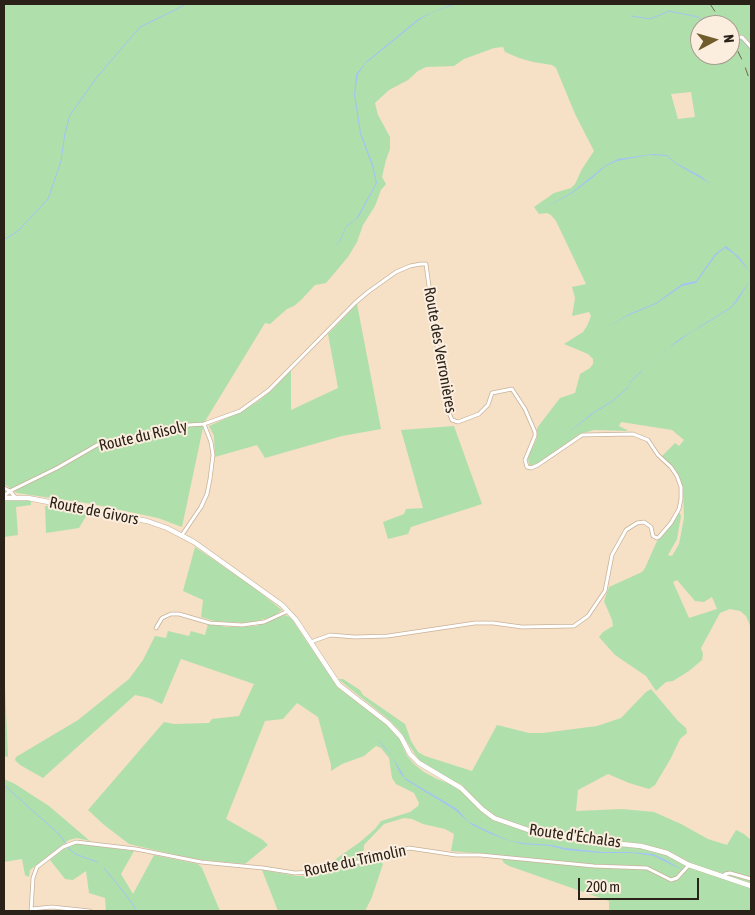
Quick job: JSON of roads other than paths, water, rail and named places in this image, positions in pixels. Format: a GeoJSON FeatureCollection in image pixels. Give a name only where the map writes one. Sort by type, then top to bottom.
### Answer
{"type":"FeatureCollection","features":[{"type":"Feature","properties":{"kind":"street"},"geometry":{"type":"LineString","coordinates":[[740,37],[742,37],[751,47]]}},
{"type":"Feature","properties":{"kind":"street","name":"Route des Verronières"},"geometry":{"type":"LineString","coordinates":[[204,424],[240,411],[255,401],[283,376],[363,296],[396,272],[410,266],[426,264],[443,381],[452,420],[461,421],[479,414],[488,405],[492,393],[512,389],[525,409],[535,430],[535,436],[525,460],[528,467],[532,468],[538,465],[582,434],[633,434],[648,440],[658,455],[671,467],[677,476],[681,487],[681,499],[671,523],[656,538],[653,536],[651,526],[644,522],[637,523],[626,530],[612,554],[605,591],[588,616],[574,626],[522,627],[493,623],[475,623],[388,636],[355,637],[330,635],[311,642]]}},
{"type":"Feature","properties":{"kind":"street"},"geometry":{"type":"LineString","coordinates":[[182,535],[201,507],[207,494],[210,479],[213,455],[211,442],[204,424]]}},
{"type":"Feature","properties":{"kind":"street","name":"Route du Risoly"},"geometry":{"type":"LineString","coordinates":[[4,497],[10,491],[58,468],[97,445],[190,425],[204,424]]}},
{"type":"Feature","properties":{"kind":"street"},"geometry":{"type":"LineString","coordinates":[[4,488],[15,497]]}},
{"type":"Feature","properties":{"kind":"street","name":"Route de Givors"},"geometry":{"type":"LineString","coordinates":[[4,497],[56,503],[147,521],[167,528],[182,535],[256,586],[288,611]]}},
{"type":"Feature","properties":{"kind":"street"},"geometry":{"type":"LineString","coordinates":[[156,628],[162,618],[171,614],[179,614],[210,623],[242,625],[264,622],[288,611]]}},
{"type":"Feature","properties":{"kind":"street","name":"Route d'Échalas"},"geometry":{"type":"LineString","coordinates":[[288,611],[343,689],[388,723],[419,763],[461,788],[482,810],[494,818],[534,832],[590,841],[641,846],[667,853],[690,865],[751,886]]}},
{"type":"Feature","properties":{"kind":"street","name":"Route du Trimolin"},"geometry":{"type":"LineString","coordinates":[[31,910],[32,878],[37,867],[63,847],[76,842],[136,849],[211,864],[263,868],[295,873],[309,873],[337,865],[372,860],[409,848],[447,854],[594,866],[648,868],[671,880],[677,878],[690,865]]}},
{"type":"Feature","properties":{"kind":"street"},"geometry":{"type":"LineString","coordinates":[[723,877],[725,874],[730,873],[751,879]]}},
{"type":"Feature","properties":{"kind":"street"},"geometry":{"type":"LineString","coordinates":[[31,910],[52,907],[90,911]]}},
{"type":"Feature","properties":{"kind":"water"},"geometry":{"type":"Polygon","coordinates":[[[456,4],[431,13],[419,20],[365,64],[358,74],[355,94],[361,133],[373,165],[377,183],[358,218],[346,227],[341,240],[334,247],[340,240],[346,226],[356,219],[376,183],[360,134],[354,95],[356,74],[367,61],[417,20],[428,14],[456,4]]]}},
{"type":"Feature","properties":{"kind":"water"},"geometry":{"type":"Polygon","coordinates":[[[652,154],[667,155],[676,163],[699,175],[711,184],[676,164],[667,156],[649,155],[617,161],[606,166],[571,194],[543,208],[571,193],[606,165],[618,159],[652,154]]]}},
{"type":"Feature","properties":{"kind":"water"},"geometry":{"type":"Polygon","coordinates":[[[726,246],[739,257],[751,273],[734,254],[725,248],[716,255],[696,283],[682,286],[656,304],[627,316],[606,328],[629,314],[656,303],[682,284],[696,281],[715,254],[726,246]]]}},
{"type":"Feature","properties":{"kind":"water"},"geometry":{"type":"Polygon","coordinates":[[[751,279],[731,308],[668,348],[731,307],[751,279]]]}},
{"type":"Feature","properties":{"kind":"water"},"geometry":{"type":"Polygon","coordinates":[[[644,363],[641,372],[630,383],[628,388],[613,401],[564,436],[591,414],[613,400],[628,387],[630,382],[641,371],[644,363]]]}},
{"type":"Feature","properties":{"kind":"water"},"geometry":{"type":"Polygon","coordinates":[[[392,756],[405,778],[457,809],[469,822],[508,840],[602,852],[653,854],[684,871],[654,856],[566,850],[550,846],[522,844],[504,839],[491,834],[472,825],[455,810],[406,780],[400,773],[392,756]]]}},
{"type":"Feature","properties":{"kind":"waterway"},"geometry":{"type":"LineString","coordinates":[[4,240],[18,231],[48,199],[61,161],[70,115],[97,77],[140,27],[186,4]]}},
{"type":"Feature","properties":{"kind":"waterway"},"geometry":{"type":"LineString","coordinates":[[632,16],[650,19],[669,11],[690,15]]}},
{"type":"Feature","properties":{"kind":"waterway"},"geometry":{"type":"LineString","coordinates":[[740,40],[751,50]]}},
{"type":"Feature","properties":{"kind":"waterway"},"geometry":{"type":"LineString","coordinates":[[4,785],[60,835],[69,849],[75,854],[97,862]]}},
{"type":"Feature","properties":{"kind":"waterway"},"geometry":{"type":"LineString","coordinates":[[104,868],[137,911]]}},
{"type":"Feature","properties":{"kind":"railway"},"geometry":{"type":"LineString","coordinates":[[710,4],[717,15]]}},
{"type":"Feature","properties":{"kind":"railway"},"geometry":{"type":"LineString","coordinates":[[740,56],[751,84]]}}]}
